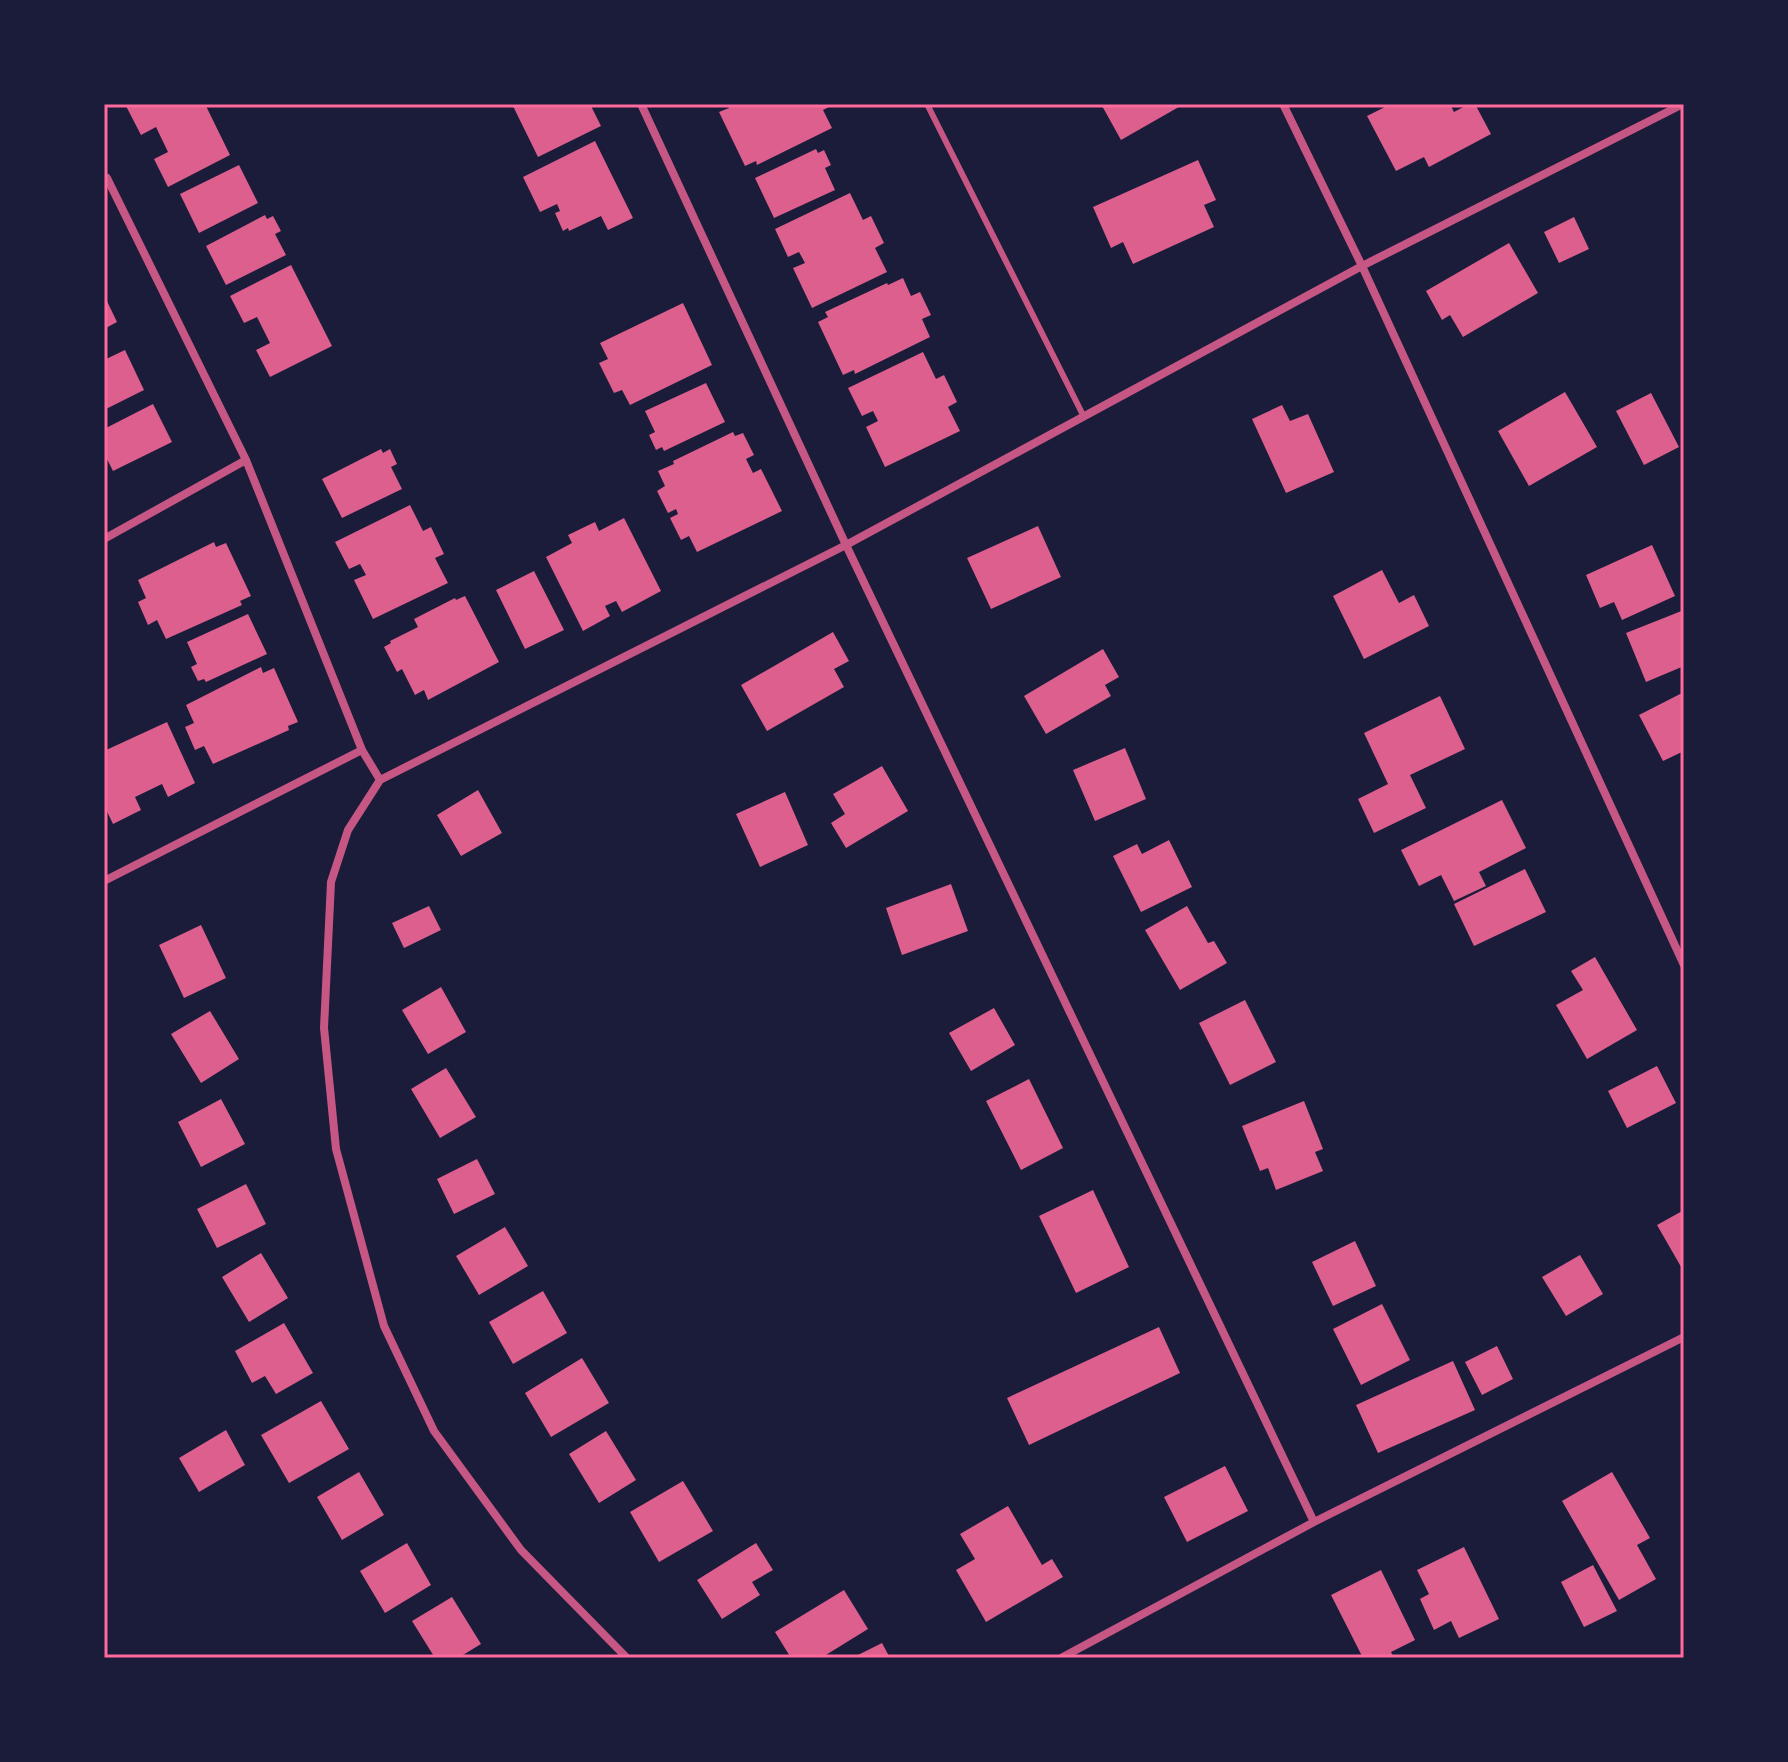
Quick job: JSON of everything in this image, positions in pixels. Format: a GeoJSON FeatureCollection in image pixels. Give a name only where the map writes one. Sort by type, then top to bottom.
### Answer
{"type":"FeatureCollection","features":[{"type":"Feature","properties":{"kind":"street"},"geometry":{"type":"LineString","coordinates":[[641,104],[846,545],[1314,1522]]}},
{"type":"Feature","properties":{"kind":"street"},"geometry":{"type":"LineString","coordinates":[[1283,104],[1362,266],[1684,965]]}},
{"type":"Feature","properties":{"kind":"street"},"geometry":{"type":"LineString","coordinates":[[627,1658],[615,1649],[512,1538],[434,1431],[384,1326],[336,1149],[324,1028],[331,882],[348,830],[380,780],[846,545],[1362,266],[1683,104]]}},
{"type":"Feature","properties":{"kind":"street"},"geometry":{"type":"LineString","coordinates":[[105,177],[246,460],[362,750],[380,780]]}},
{"type":"Feature","properties":{"kind":"street"},"geometry":{"type":"LineString","coordinates":[[104,539],[246,460]]}},
{"type":"Feature","properties":{"kind":"street"},"geometry":{"type":"LineString","coordinates":[[104,881],[362,750]]}},
{"type":"Feature","properties":{"kind":"street"},"geometry":{"type":"LineString","coordinates":[[1061,1658],[1314,1522],[1684,1337]]}},
{"type":"Feature","properties":{"kind":"lane"},"geometry":{"type":"LineString","coordinates":[[927,104],[1084,417]]}},
{"type":"Feature","properties":{"kind":"building"},"geometry":{"type":"Polygon","coordinates":[[[205,104],[230,155],[168,187],[154,159],[168,152],[156,127],[141,135],[126,106],[205,104]]]}},
{"type":"Feature","properties":{"kind":"building"},"geometry":{"type":"Polygon","coordinates":[[[512,104],[590,104],[601,126],[538,157],[512,104]]]}},
{"type":"Feature","properties":{"kind":"building"},"geometry":{"type":"Polygon","coordinates":[[[728,104],[835,104],[823,110],[832,128],[757,165],[756,161],[745,166],[719,112],[729,108],[728,104]]]}},
{"type":"Feature","properties":{"kind":"building"},"geometry":{"type":"Polygon","coordinates":[[[1101,104],[1184,104],[1121,140],[1101,104]]]}},
{"type":"Feature","properties":{"kind":"building"},"geometry":{"type":"Polygon","coordinates":[[[1391,104],[1450,104],[1454,112],[1475,104],[1491,134],[1429,167],[1424,157],[1396,171],[1367,116],[1391,104]]]}},
{"type":"Feature","properties":{"kind":"building"},"geometry":{"type":"Polygon","coordinates":[[[595,141],[633,218],[608,230],[601,216],[563,231],[555,213],[560,211],[557,204],[540,212],[523,177],[595,141]]]}},
{"type":"Feature","properties":{"kind":"building"},"geometry":{"type":"Polygon","coordinates":[[[816,149],[818,153],[824,150],[831,165],[825,168],[835,190],[774,218],[755,178],[816,149]]]}},
{"type":"Feature","properties":{"kind":"building"},"geometry":{"type":"Polygon","coordinates":[[[1198,160],[1216,200],[1204,205],[1214,227],[1133,264],[1123,242],[1111,248],[1093,207],[1198,160]]]}},
{"type":"Feature","properties":{"kind":"building"},"geometry":{"type":"Polygon","coordinates":[[[239,165],[258,203],[199,233],[180,194],[239,165]]]}},
{"type":"Feature","properties":{"kind":"building"},"geometry":{"type":"Polygon","coordinates":[[[850,193],[863,220],[871,216],[884,243],[875,248],[887,272],[812,308],[793,268],[805,263],[799,252],[788,257],[775,229],[850,193]]]}},
{"type":"Feature","properties":{"kind":"building"},"geometry":{"type":"Polygon","coordinates":[[[265,215],[267,219],[273,216],[281,231],[275,234],[286,255],[226,285],[206,246],[265,215]]]}},
{"type":"Feature","properties":{"kind":"building"},"geometry":{"type":"Polygon","coordinates":[[[1574,217],[1589,249],[1559,263],[1544,232],[1574,217]]]}},
{"type":"Feature","properties":{"kind":"building"},"geometry":{"type":"Polygon","coordinates":[[[1509,243],[1538,293],[1463,337],[1450,315],[1442,320],[1426,291],[1509,243]]]}},
{"type":"Feature","properties":{"kind":"building"},"geometry":{"type":"Polygon","coordinates":[[[291,265],[332,346],[270,377],[256,350],[270,343],[257,317],[244,323],[230,296],[291,265]]]}},
{"type":"Feature","properties":{"kind":"building"},"geometry":{"type":"Polygon","coordinates":[[[903,278],[911,296],[920,292],[931,315],[922,319],[930,337],[855,374],[854,370],[843,375],[818,322],[828,317],[825,312],[903,278]]]}},
{"type":"Feature","properties":{"kind":"building"},"geometry":{"type":"Polygon","coordinates":[[[104,295],[117,322],[104,329],[104,295]]]}},
{"type":"Feature","properties":{"kind":"building"},"geometry":{"type":"Polygon","coordinates":[[[683,303],[712,365],[630,405],[622,390],[614,393],[599,363],[608,359],[600,343],[683,303]]]}},
{"type":"Feature","properties":{"kind":"building"},"geometry":{"type":"Polygon","coordinates":[[[125,350],[144,390],[104,410],[104,360],[125,350]]]}},
{"type":"Feature","properties":{"kind":"building"},"geometry":{"type":"Polygon","coordinates":[[[923,352],[936,379],[944,375],[957,402],[948,407],[960,431],[885,467],[866,427],[878,421],[873,411],[862,416],[848,388],[923,352]]]}},
{"type":"Feature","properties":{"kind":"building"},"geometry":{"type":"Polygon","coordinates":[[[706,383],[725,422],[664,451],[662,447],[656,450],[649,435],[655,432],[645,411],[706,383]]]}},
{"type":"Feature","properties":{"kind":"building"},"geometry":{"type":"Polygon","coordinates":[[[1565,392],[1597,447],[1529,486],[1498,431],[1565,392]]]}},
{"type":"Feature","properties":{"kind":"building"},"geometry":{"type":"Polygon","coordinates":[[[1651,393],[1679,447],[1644,465],[1616,411],[1651,393]]]}},
{"type":"Feature","properties":{"kind":"building"},"geometry":{"type":"Polygon","coordinates":[[[153,404],[172,442],[113,471],[104,453],[104,429],[153,404]]]}},
{"type":"Feature","properties":{"kind":"building"},"geometry":{"type":"Polygon","coordinates":[[[1282,405],[1290,421],[1308,414],[1334,472],[1286,493],[1252,419],[1282,405]]]}},
{"type":"Feature","properties":{"kind":"building"},"geometry":{"type":"Polygon","coordinates":[[[733,432],[735,436],[743,433],[754,455],[746,459],[753,473],[761,469],[782,511],[697,552],[689,536],[681,540],[670,518],[678,514],[676,509],[668,513],[657,491],[665,486],[658,471],[733,432]]]}},
{"type":"Feature","properties":{"kind":"building"},"geometry":{"type":"Polygon","coordinates":[[[381,449],[383,453],[390,449],[397,464],[391,467],[402,489],[342,518],[322,479],[381,449]]]}},
{"type":"Feature","properties":{"kind":"building"},"geometry":{"type":"Polygon","coordinates":[[[410,505],[423,531],[431,527],[444,554],[435,558],[448,583],[373,619],[354,580],[366,575],[360,564],[349,569],[335,542],[410,505]]]}},
{"type":"Feature","properties":{"kind":"building"},"geometry":{"type":"Polygon","coordinates":[[[624,518],[661,591],[622,612],[616,601],[605,606],[610,616],[583,631],[546,557],[572,543],[568,535],[595,522],[599,531],[624,518]]]}},
{"type":"Feature","properties":{"kind":"building"},"geometry":{"type":"Polygon","coordinates":[[[1038,526],[1061,577],[991,609],[967,558],[1038,526]]]}},
{"type":"Feature","properties":{"kind":"building"},"geometry":{"type":"Polygon","coordinates":[[[214,542],[216,547],[226,543],[251,596],[240,601],[242,605],[166,639],[157,620],[148,625],[138,602],[146,598],[138,580],[214,542]]]}},
{"type":"Feature","properties":{"kind":"building"},"geometry":{"type":"Polygon","coordinates":[[[1652,545],[1675,596],[1622,620],[1614,602],[1600,608],[1586,575],[1652,545]]]}},
{"type":"Feature","properties":{"kind":"building"},"geometry":{"type":"Polygon","coordinates":[[[1382,570],[1399,603],[1414,595],[1429,626],[1364,659],[1333,596],[1382,570]]]}},
{"type":"Feature","properties":{"kind":"building"},"geometry":{"type":"Polygon","coordinates":[[[534,571],[564,630],[525,649],[496,590],[534,571]]]}},
{"type":"Feature","properties":{"kind":"building"},"geometry":{"type":"Polygon","coordinates":[[[465,596],[499,662],[428,700],[424,690],[415,695],[402,669],[397,672],[384,647],[418,627],[414,619],[465,596]]]}},
{"type":"Feature","properties":{"kind":"building"},"geometry":{"type":"Polygon","coordinates":[[[1684,610],[1684,666],[1646,682],[1626,633],[1684,610]]]}},
{"type":"Feature","properties":{"kind":"building"},"geometry":{"type":"Polygon","coordinates":[[[248,614],[267,654],[206,682],[204,679],[198,681],[191,667],[197,664],[187,642],[248,614]]]}},
{"type":"Feature","properties":{"kind":"building"},"geometry":{"type":"Polygon","coordinates":[[[833,632],[849,661],[834,669],[844,687],[767,731],[741,685],[833,632]]]}},
{"type":"Feature","properties":{"kind":"building"},"geometry":{"type":"Polygon","coordinates":[[[1103,649],[1119,677],[1105,685],[1111,696],[1046,734],[1024,696],[1103,649]]]}},
{"type":"Feature","properties":{"kind":"building"},"geometry":{"type":"Polygon","coordinates":[[[261,667],[263,673],[274,668],[298,722],[288,726],[289,730],[213,764],[204,746],[195,750],[185,727],[194,723],[186,705],[261,667]]]}},
{"type":"Feature","properties":{"kind":"building"},"geometry":{"type":"Polygon","coordinates":[[[1684,692],[1684,751],[1663,761],[1639,715],[1684,692]]]}},
{"type":"Feature","properties":{"kind":"building"},"geometry":{"type":"Polygon","coordinates":[[[1440,696],[1465,749],[1410,775],[1426,808],[1374,833],[1358,799],[1388,784],[1364,733],[1440,696]]]}},
{"type":"Feature","properties":{"kind":"building"},"geometry":{"type":"Polygon","coordinates":[[[167,722],[195,783],[168,797],[162,784],[135,797],[141,810],[113,824],[104,805],[104,751],[167,722]]]}},
{"type":"Feature","properties":{"kind":"building"},"geometry":{"type":"Polygon","coordinates":[[[1125,748],[1146,799],[1095,821],[1073,770],[1125,748]]]}},
{"type":"Feature","properties":{"kind":"building"},"geometry":{"type":"Polygon","coordinates":[[[882,766],[908,811],[846,848],[831,823],[845,814],[833,794],[882,766]]]}},
{"type":"Feature","properties":{"kind":"building"},"geometry":{"type":"Polygon","coordinates":[[[478,790],[502,833],[461,856],[437,815],[478,790]]]}},
{"type":"Feature","properties":{"kind":"building"},"geometry":{"type":"Polygon","coordinates":[[[785,792],[808,845],[760,867],[736,814],[785,792]]]}},
{"type":"Feature","properties":{"kind":"building"},"geometry":{"type":"Polygon","coordinates":[[[1502,800],[1526,848],[1479,872],[1486,886],[1454,901],[1441,875],[1419,886],[1401,850],[1502,800]]]}},
{"type":"Feature","properties":{"kind":"building"},"geometry":{"type":"Polygon","coordinates":[[[1169,840],[1192,887],[1141,912],[1113,856],[1137,844],[1142,854],[1169,840]]]}},
{"type":"Feature","properties":{"kind":"building"},"geometry":{"type":"Polygon","coordinates":[[[1525,869],[1546,912],[1474,946],[1454,904],[1525,869]]]}},
{"type":"Feature","properties":{"kind":"building"},"geometry":{"type":"Polygon","coordinates":[[[951,884],[968,931],[902,955],[886,908],[951,884]]]}},
{"type":"Feature","properties":{"kind":"building"},"geometry":{"type":"Polygon","coordinates":[[[429,906],[441,930],[404,948],[392,923],[429,906]]]}},
{"type":"Feature","properties":{"kind":"building"},"geometry":{"type":"Polygon","coordinates":[[[1187,906],[1208,943],[1214,941],[1227,963],[1180,990],[1145,930],[1187,906]]]}},
{"type":"Feature","properties":{"kind":"building"},"geometry":{"type":"Polygon","coordinates":[[[201,925],[226,978],[184,998],[159,945],[201,925]]]}},
{"type":"Feature","properties":{"kind":"building"},"geometry":{"type":"Polygon","coordinates":[[[1595,957],[1637,1030],[1587,1059],[1556,1005],[1583,990],[1571,971],[1595,957]]]}},
{"type":"Feature","properties":{"kind":"building"},"geometry":{"type":"Polygon","coordinates":[[[441,987],[466,1032],[428,1054],[402,1010],[441,987]]]}},
{"type":"Feature","properties":{"kind":"building"},"geometry":{"type":"Polygon","coordinates":[[[1245,1000],[1276,1062],[1230,1085],[1199,1023],[1245,1000]]]}},
{"type":"Feature","properties":{"kind":"building"},"geometry":{"type":"Polygon","coordinates":[[[994,1008],[1015,1045],[971,1071],[949,1033],[994,1008]]]}},
{"type":"Feature","properties":{"kind":"building"},"geometry":{"type":"Polygon","coordinates":[[[210,1011],[239,1059],[201,1083],[171,1034],[210,1011]]]}},
{"type":"Feature","properties":{"kind":"building"},"geometry":{"type":"Polygon","coordinates":[[[1657,1066],[1676,1103],[1627,1128],[1608,1091],[1657,1066]]]}},
{"type":"Feature","properties":{"kind":"building"},"geometry":{"type":"Polygon","coordinates":[[[446,1068],[476,1117],[440,1138],[411,1089],[446,1068]]]}},
{"type":"Feature","properties":{"kind":"building"},"geometry":{"type":"Polygon","coordinates":[[[1029,1079],[1063,1148],[1021,1170],[986,1101],[1029,1079]]]}},
{"type":"Feature","properties":{"kind":"building"},"geometry":{"type":"Polygon","coordinates":[[[221,1099],[245,1144],[201,1167],[178,1122],[221,1099]]]}},
{"type":"Feature","properties":{"kind":"building"},"geometry":{"type":"Polygon","coordinates":[[[1304,1101],[1323,1149],[1315,1152],[1323,1171],[1276,1190],[1268,1168],[1260,1171],[1242,1126],[1304,1101]]]}},
{"type":"Feature","properties":{"kind":"building"},"geometry":{"type":"Polygon","coordinates":[[[477,1159],[495,1194],[454,1214],[437,1179],[477,1159]]]}},
{"type":"Feature","properties":{"kind":"building"},"geometry":{"type":"Polygon","coordinates":[[[246,1184],[266,1224],[217,1248],[197,1209],[246,1184]]]}},
{"type":"Feature","properties":{"kind":"building"},"geometry":{"type":"Polygon","coordinates":[[[1093,1190],[1129,1267],[1076,1293],[1039,1216],[1093,1190]]]}},
{"type":"Feature","properties":{"kind":"building"},"geometry":{"type":"Polygon","coordinates":[[[1684,1210],[1684,1272],[1657,1225],[1684,1210]]]}},
{"type":"Feature","properties":{"kind":"building"},"geometry":{"type":"Polygon","coordinates":[[[505,1227],[528,1266],[479,1295],[456,1256],[505,1227]]]}},
{"type":"Feature","properties":{"kind":"building"},"geometry":{"type":"Polygon","coordinates":[[[1355,1241],[1376,1286],[1333,1306],[1312,1262],[1355,1241]]]}},
{"type":"Feature","properties":{"kind":"building"},"geometry":{"type":"Polygon","coordinates":[[[261,1253],[288,1298],[249,1322],[222,1277],[261,1253]]]}},
{"type":"Feature","properties":{"kind":"building"},"geometry":{"type":"Polygon","coordinates":[[[1580,1255],[1603,1294],[1566,1316],[1542,1277],[1580,1255]]]}},
{"type":"Feature","properties":{"kind":"building"},"geometry":{"type":"Polygon","coordinates":[[[543,1291],[567,1333],[513,1364],[489,1322],[543,1291]]]}},
{"type":"Feature","properties":{"kind":"building"},"geometry":{"type":"Polygon","coordinates":[[[1382,1304],[1410,1360],[1361,1385],[1333,1329],[1382,1304]]]}},
{"type":"Feature","properties":{"kind":"building"},"geometry":{"type":"Polygon","coordinates":[[[284,1323],[313,1373],[276,1394],[265,1376],[252,1383],[235,1351],[284,1323]]]}},
{"type":"Feature","properties":{"kind":"building"},"geometry":{"type":"Polygon","coordinates":[[[1159,1327],[1180,1373],[1029,1445],[1007,1398],[1159,1327]]]}},
{"type":"Feature","properties":{"kind":"building"},"geometry":{"type":"Polygon","coordinates":[[[1497,1346],[1513,1379],[1482,1395],[1465,1362],[1497,1346]]]}},
{"type":"Feature","properties":{"kind":"building"},"geometry":{"type":"Polygon","coordinates":[[[582,1358],[609,1403],[551,1437],[525,1393],[582,1358]]]}},
{"type":"Feature","properties":{"kind":"building"},"geometry":{"type":"Polygon","coordinates":[[[1453,1361],[1475,1410],[1378,1453],[1356,1405],[1453,1361]]]}},
{"type":"Feature","properties":{"kind":"building"},"geometry":{"type":"Polygon","coordinates":[[[321,1401],[349,1449],[289,1483],[261,1435],[321,1401]]]}},
{"type":"Feature","properties":{"kind":"building"},"geometry":{"type":"Polygon","coordinates":[[[226,1430],[245,1465],[199,1492],[179,1458],[226,1430]]]}},
{"type":"Feature","properties":{"kind":"building"},"geometry":{"type":"Polygon","coordinates":[[[606,1431],[636,1480],[599,1503],[569,1454],[606,1431]]]}},
{"type":"Feature","properties":{"kind":"building"},"geometry":{"type":"Polygon","coordinates":[[[1225,1466],[1248,1511],[1187,1542],[1164,1497],[1225,1466]]]}},
{"type":"Feature","properties":{"kind":"building"},"geometry":{"type":"Polygon","coordinates":[[[359,1472],[384,1515],[342,1540],[317,1497],[359,1472]]]}},
{"type":"Feature","properties":{"kind":"building"},"geometry":{"type":"Polygon","coordinates":[[[1612,1472],[1650,1538],[1637,1545],[1656,1579],[1619,1600],[1562,1501],[1612,1472]]]}},
{"type":"Feature","properties":{"kind":"building"},"geometry":{"type":"Polygon","coordinates":[[[683,1481],[713,1531],[659,1562],[630,1512],[683,1481]]]}},
{"type":"Feature","properties":{"kind":"building"},"geometry":{"type":"Polygon","coordinates":[[[1008,1506],[1042,1565],[1052,1559],[1063,1577],[986,1622],[956,1570],[975,1559],[960,1534],[1008,1506]]]}},
{"type":"Feature","properties":{"kind":"building"},"geometry":{"type":"Polygon","coordinates":[[[407,1543],[431,1585],[385,1613],[360,1571],[407,1543]]]}},
{"type":"Feature","properties":{"kind":"building"},"geometry":{"type":"Polygon","coordinates":[[[756,1543],[773,1570],[752,1582],[760,1595],[722,1619],[697,1580],[756,1543]]]}},
{"type":"Feature","properties":{"kind":"building"},"geometry":{"type":"Polygon","coordinates":[[[1464,1547],[1499,1619],[1459,1638],[1451,1621],[1434,1630],[1420,1599],[1429,1594],[1417,1570],[1464,1547]]]}},
{"type":"Feature","properties":{"kind":"building"},"geometry":{"type":"Polygon","coordinates":[[[1593,1565],[1617,1611],[1584,1627],[1561,1582],[1593,1565]]]}},
{"type":"Feature","properties":{"kind":"building"},"geometry":{"type":"Polygon","coordinates":[[[1381,1570],[1415,1640],[1391,1652],[1394,1658],[1363,1658],[1331,1595],[1381,1570]]]}},
{"type":"Feature","properties":{"kind":"building"},"geometry":{"type":"Polygon","coordinates":[[[844,1590],[868,1629],[821,1658],[791,1658],[775,1632],[844,1590]]]}},
{"type":"Feature","properties":{"kind":"building"},"geometry":{"type":"Polygon","coordinates":[[[452,1597],[481,1644],[458,1658],[435,1658],[412,1621],[452,1597]]]}},
{"type":"Feature","properties":{"kind":"building"},"geometry":{"type":"Polygon","coordinates":[[[882,1643],[890,1658],[852,1658],[882,1643]]]}}]}
